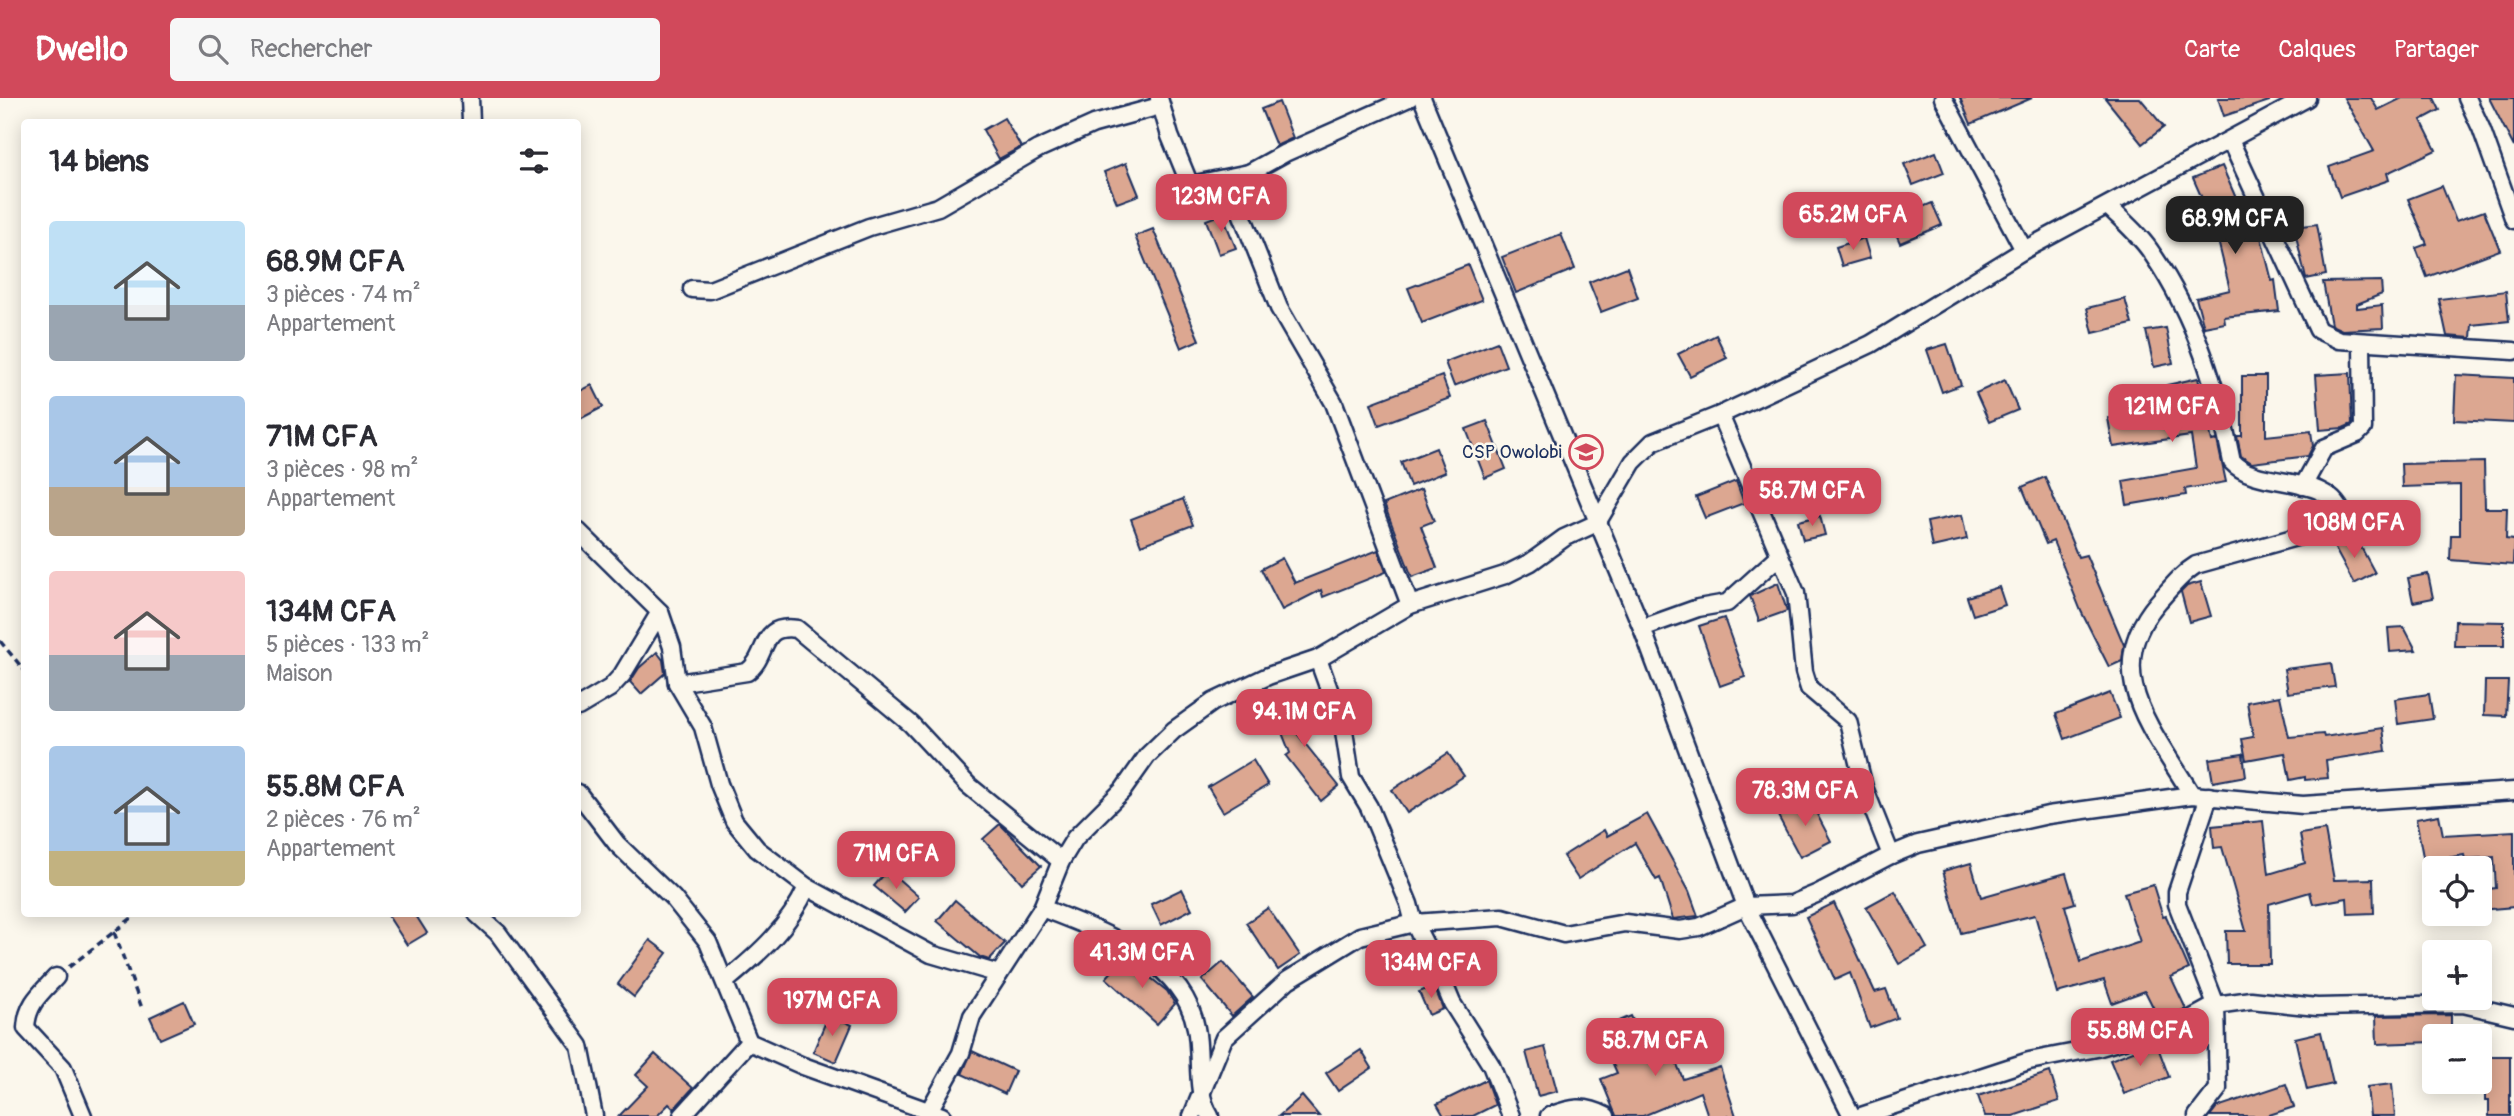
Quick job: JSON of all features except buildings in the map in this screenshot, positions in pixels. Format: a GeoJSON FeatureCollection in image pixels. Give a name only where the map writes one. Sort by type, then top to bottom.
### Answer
{"type":"FeatureCollection","features":[{"type":"Feature","properties":{"kind":"street"},"geometry":{"type":"LineString","coordinates":[[470,98],[471,119]]}},
{"type":"Feature","properties":{"kind":"street"},"geometry":{"type":"LineString","coordinates":[[692,289],[709,290],[869,227],[938,207],[1038,149],[1094,124],[1159,102],[1190,185],[1249,173],[1285,153],[1409,98]]}},
{"type":"Feature","properties":{"kind":"street"},"geometry":{"type":"LineString","coordinates":[[1422,98],[1642,628],[1746,906],[1852,1116]]}},
{"type":"Feature","properties":{"kind":"street"},"geometry":{"type":"LineString","coordinates":[[1943,98],[2024,250]]}},
{"type":"Feature","properties":{"kind":"street"},"geometry":{"type":"LineString","coordinates":[[581,797],[617,844],[673,898],[708,942],[726,981],[731,1004],[749,1042],[803,1066],[936,1113],[961,1052],[972,1016],[1042,908],[1061,861],[1075,838],[1123,790],[1147,756],[1174,730],[1213,702],[1268,676],[1318,659],[1410,605],[1505,575],[1531,562],[1564,538],[1597,523],[1633,463],[1653,442],[1720,415],[1871,344],[2024,250],[2109,207],[2307,98]]}},
{"type":"Feature","properties":{"kind":"street"},"geometry":{"type":"LineString","coordinates":[[2467,98],[2481,128],[2514,220]]}},
{"type":"Feature","properties":{"kind":"street"},"geometry":{"type":"LineString","coordinates":[[2230,140],[2318,330],[2339,340],[2514,351]]}},
{"type":"Feature","properties":{"kind":"street"},"geometry":{"type":"LineString","coordinates":[[1249,173],[1241,195],[1240,210],[1279,308],[1334,403],[1410,605]]}},
{"type":"Feature","properties":{"kind":"street"},"geometry":{"type":"LineString","coordinates":[[2109,207],[2152,253],[2197,334],[2221,407],[2232,462],[2250,473],[2319,490],[2344,514],[2343,524],[2196,565],[2185,572],[2146,616],[2133,650],[2130,676],[2143,711],[2201,795],[2180,880],[2177,904],[2216,1005],[2218,1089],[2197,1116]]}},
{"type":"Feature","properties":{"kind":"street"},"geometry":{"type":"LineString","coordinates":[[2303,486],[2324,448],[2357,435],[2363,428],[2362,342]]}},
{"type":"Feature","properties":{"kind":"street"},"geometry":{"type":"LineString","coordinates":[[1720,415],[1778,557],[1796,593],[1804,672],[1809,688],[1848,721],[1864,787],[1891,855]]}},
{"type":"Feature","properties":{"kind":"street"},"geometry":{"type":"LineString","coordinates":[[581,534],[660,612],[672,647],[677,683],[703,727],[734,821],[757,849],[807,887],[931,954],[999,974]]}},
{"type":"Feature","properties":{"kind":"street"},"geometry":{"type":"LineString","coordinates":[[1642,628],[1698,608],[1727,603],[1778,557]]}},
{"type":"Feature","properties":{"kind":"street"},"geometry":{"type":"LineString","coordinates":[[581,705],[610,688],[622,675],[660,612]]}},
{"type":"Feature","properties":{"kind":"street"},"geometry":{"type":"LineString","coordinates":[[677,683],[747,672],[754,667],[770,634],[783,627],[797,629],[911,724],[968,785],[1061,861]]}},
{"type":"Feature","properties":{"kind":"street"},"geometry":{"type":"LineString","coordinates":[[1318,659],[1344,731],[1350,778],[1369,807],[1409,904],[1414,923],[1461,1022],[1491,1065],[1511,1116]]}},
{"type":"Feature","properties":{"kind":"street"},"geometry":{"type":"LineString","coordinates":[[1192,1116],[1224,1038],[1288,980],[1360,936],[1414,923],[1502,917],[1564,934],[1625,923],[1680,930],[1699,927],[1746,906],[1792,904],[1918,844],[2048,815],[2201,795],[2303,805],[2514,791]]}},
{"type":"Feature","properties":{"kind":"street"},"geometry":{"type":"LineString","coordinates":[[726,981],[755,957],[790,920],[807,887]]}},
{"type":"Feature","properties":{"kind":"street"},"geometry":{"type":"LineString","coordinates":[[1042,908],[1139,952],[1178,987],[1196,1024],[1201,1061],[1200,1099],[1210,1116]]}},
{"type":"Feature","properties":{"kind":"street"},"geometry":{"type":"LineString","coordinates":[[480,917],[498,933],[580,1046],[594,1116]]}},
{"type":"Feature","properties":{"kind":"street"},"geometry":{"type":"LineString","coordinates":[[56,977],[33,1001],[27,1013],[26,1028],[63,1068],[83,1116]]}},
{"type":"Feature","properties":{"kind":"street"},"geometry":{"type":"LineString","coordinates":[[1861,1116],[2029,1061],[2097,1048],[2185,1022],[2216,1005],[2251,1000],[2317,1007],[2463,1004],[2514,1016]]}},
{"type":"Feature","properties":{"kind":"street"},"geometry":{"type":"LineString","coordinates":[[682,1116],[749,1042]]}},
{"type":"Feature","properties":{"kind":"street"},"geometry":{"type":"LineString","coordinates":[[1549,1116],[1576,1107],[1591,1108],[1606,1116]]}},
{"type":"Feature","properties":{"kind":"path"},"geometry":{"type":"LineString","coordinates":[[0,641],[21,666]]}},
{"type":"Feature","properties":{"kind":"path"},"geometry":{"type":"LineString","coordinates":[[56,977],[133,917]]}},
{"type":"Feature","properties":{"kind":"path"},"geometry":{"type":"LineString","coordinates":[[114,932],[143,1011]]}},
{"type":"Feature","properties":{"kind":"place","name":"CSP Owolobi"},"geometry":{"type":"Point","coordinates":[1586,452]}}]}
